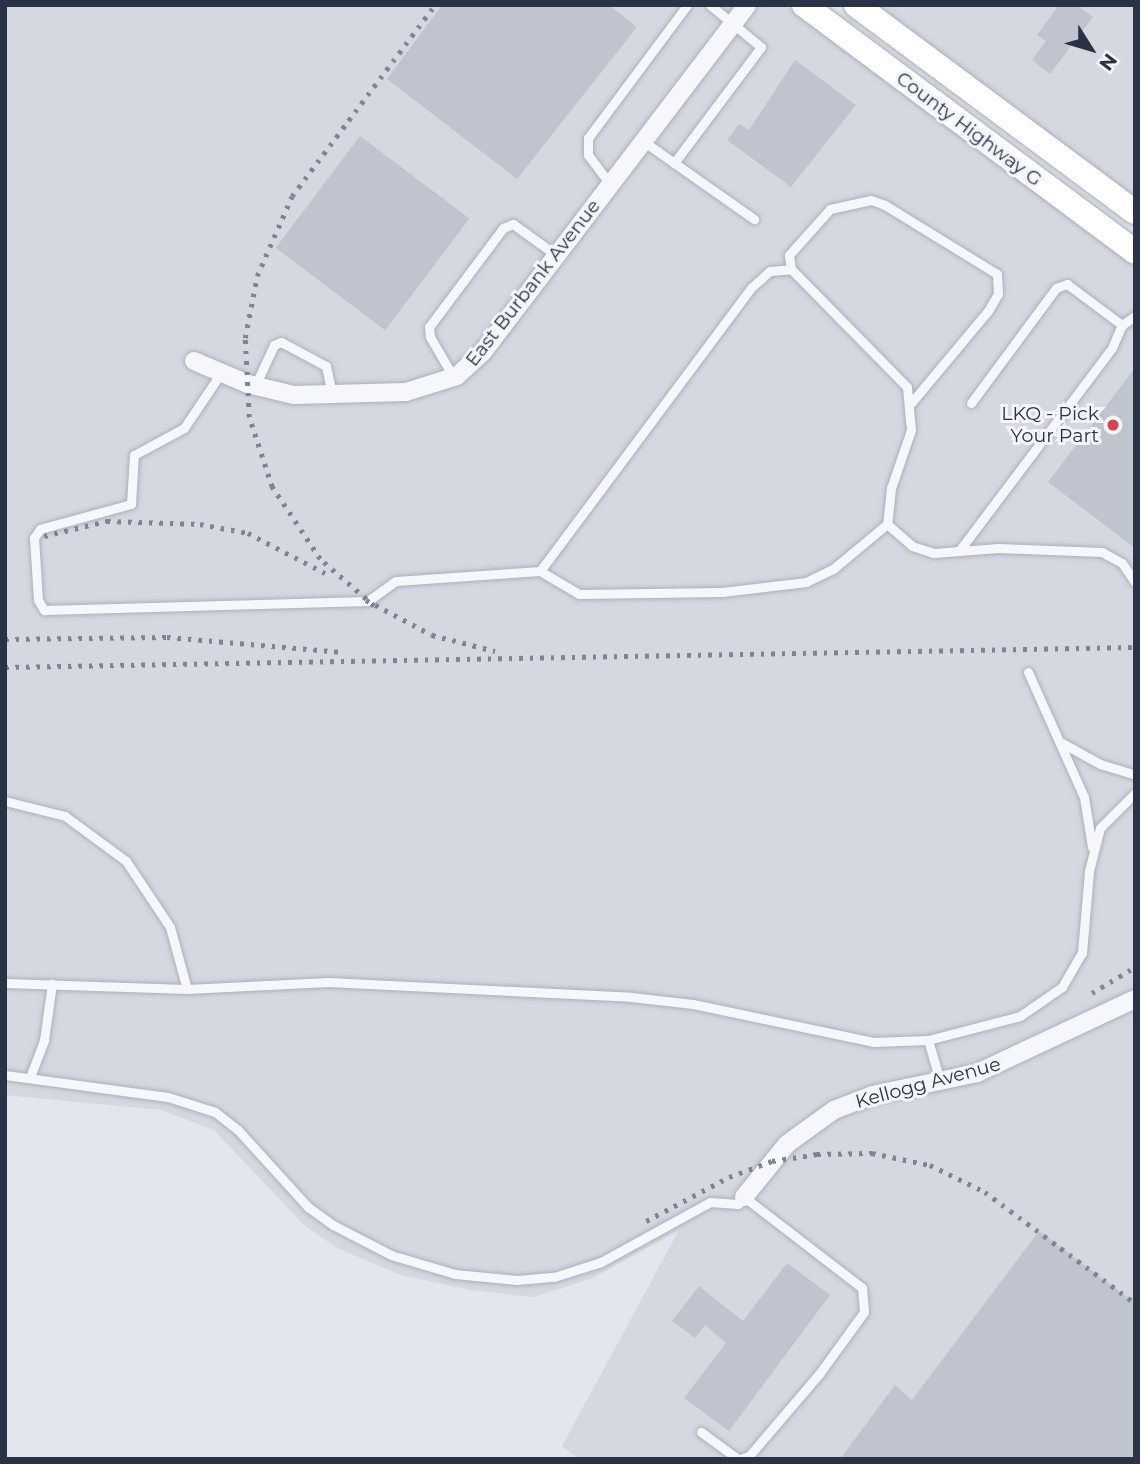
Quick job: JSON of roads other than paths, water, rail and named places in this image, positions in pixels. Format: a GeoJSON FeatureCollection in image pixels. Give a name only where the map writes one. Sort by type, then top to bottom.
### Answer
{"type":"FeatureCollection","features":[{"type":"Feature","properties":{"kind":"main road","name":"County Highway G"},"geometry":{"type":"LineString","coordinates":[[804,5],[1135,252]]}},
{"type":"Feature","properties":{"kind":"main road","name":"County Highway G"},"geometry":{"type":"LineString","coordinates":[[856,5],[1135,212]]}},
{"type":"Feature","properties":{"kind":"street","name":"East Burbank Avenue"},"geometry":{"type":"LineString","coordinates":[[194,361],[255,386],[294,395],[406,392],[454,378],[483,352],[747,5]]}},
{"type":"Feature","properties":{"kind":"street","name":"Kellogg Avenue"},"geometry":{"type":"LineString","coordinates":[[744,1197],[787,1144],[816,1120],[873,1095],[940,1081],[1009,1060],[1135,999]]}},
{"type":"Feature","properties":{"kind":"lane"},"geometry":{"type":"LineString","coordinates":[[610,184],[588,155],[588,138],[687,5]]}},
{"type":"Feature","properties":{"kind":"lane"},"geometry":{"type":"LineString","coordinates":[[674,163],[761,47],[734,22],[710,5]]}},
{"type":"Feature","properties":{"kind":"lane"},"geometry":{"type":"LineString","coordinates":[[643,141],[754,219]]}},
{"type":"Feature","properties":{"kind":"lane"},"geometry":{"type":"LineString","coordinates":[[221,373],[184,428],[134,455],[131,504],[40,529],[34,538],[38,600],[44,610],[258,608],[368,601],[396,581],[540,571],[579,594],[723,592],[806,583],[833,569],[887,524],[891,488],[911,430],[911,402],[897,374],[791,268],[789,255],[830,209],[871,200],[997,274],[1000,284],[993,303],[911,402]]}},
{"type":"Feature","properties":{"kind":"lane"},"geometry":{"type":"LineString","coordinates":[[454,378],[430,337],[429,327],[503,228],[513,224],[556,255]]}},
{"type":"Feature","properties":{"kind":"lane"},"geometry":{"type":"LineString","coordinates":[[540,571],[752,287],[771,271],[791,268]]}},
{"type":"Feature","properties":{"kind":"lane"},"geometry":{"type":"LineString","coordinates":[[971,403],[1056,288],[1067,284],[1122,325]]}},
{"type":"Feature","properties":{"kind":"lane"},"geometry":{"type":"LineString","coordinates":[[959,551],[1112,348],[1122,325],[1135,316]]}},
{"type":"Feature","properties":{"kind":"lane"},"geometry":{"type":"LineString","coordinates":[[255,386],[274,345],[281,342],[326,366],[332,394]]}},
{"type":"Feature","properties":{"kind":"lane"},"geometry":{"type":"LineString","coordinates":[[887,524],[912,546],[934,553],[1102,552],[1122,563],[1135,582]]}},
{"type":"Feature","properties":{"kind":"lane"},"geometry":{"type":"LineString","coordinates":[[5,983],[187,989],[328,982],[594,994],[693,1004],[873,1042],[928,1040],[1020,1016],[1062,987],[1082,953],[1092,850],[1084,797],[1028,672]]}},
{"type":"Feature","properties":{"kind":"lane"},"geometry":{"type":"LineString","coordinates":[[1062,743],[1100,764],[1135,775]]}},
{"type":"Feature","properties":{"kind":"lane"},"geometry":{"type":"LineString","coordinates":[[1092,850],[1100,828],[1135,793]]}},
{"type":"Feature","properties":{"kind":"lane"},"geometry":{"type":"LineString","coordinates":[[5,801],[65,816],[126,861],[170,927],[187,989]]}},
{"type":"Feature","properties":{"kind":"lane"},"geometry":{"type":"LineString","coordinates":[[30,1077],[44,1040],[52,985]]}},
{"type":"Feature","properties":{"kind":"lane"},"geometry":{"type":"LineString","coordinates":[[928,1040],[940,1081]]}},
{"type":"Feature","properties":{"kind":"lane"},"geometry":{"type":"LineString","coordinates":[[5,1075],[168,1097],[215,1112],[238,1130],[308,1207],[333,1225],[391,1255],[455,1274],[517,1280],[554,1277],[601,1262],[710,1202],[738,1204],[744,1197],[862,1288],[864,1312],[819,1374],[749,1456],[739,1459],[701,1432]]}},
{"type":"Feature","properties":{"kind":"railway"},"geometry":{"type":"LineString","coordinates":[[374,606],[320,559],[272,487],[249,417],[245,338],[257,276],[292,196],[435,5]]}},
{"type":"Feature","properties":{"kind":"railway"},"geometry":{"type":"LineString","coordinates":[[44,536],[107,521],[200,524],[248,533],[325,573]]}},
{"type":"Feature","properties":{"kind":"railway"},"geometry":{"type":"LineString","coordinates":[[366,600],[432,635],[495,651]]}},
{"type":"Feature","properties":{"kind":"railway"},"geometry":{"type":"LineString","coordinates":[[5,639],[167,637],[342,652]]}},
{"type":"Feature","properties":{"kind":"railway"},"geometry":{"type":"LineString","coordinates":[[5,667],[1135,647]]}},
{"type":"Feature","properties":{"kind":"railway"},"geometry":{"type":"LineString","coordinates":[[1092,993],[1135,967]]}},
{"type":"Feature","properties":{"kind":"railway"},"geometry":{"type":"LineString","coordinates":[[646,1221],[729,1177],[772,1161],[817,1154],[872,1153],[930,1165],[985,1192],[1135,1303]]}},
{"type":"Feature","properties":{"kind":"place","name":"LKQ - Pick Your Part"},"geometry":{"type":"Point","coordinates":[1113,425]}}]}
